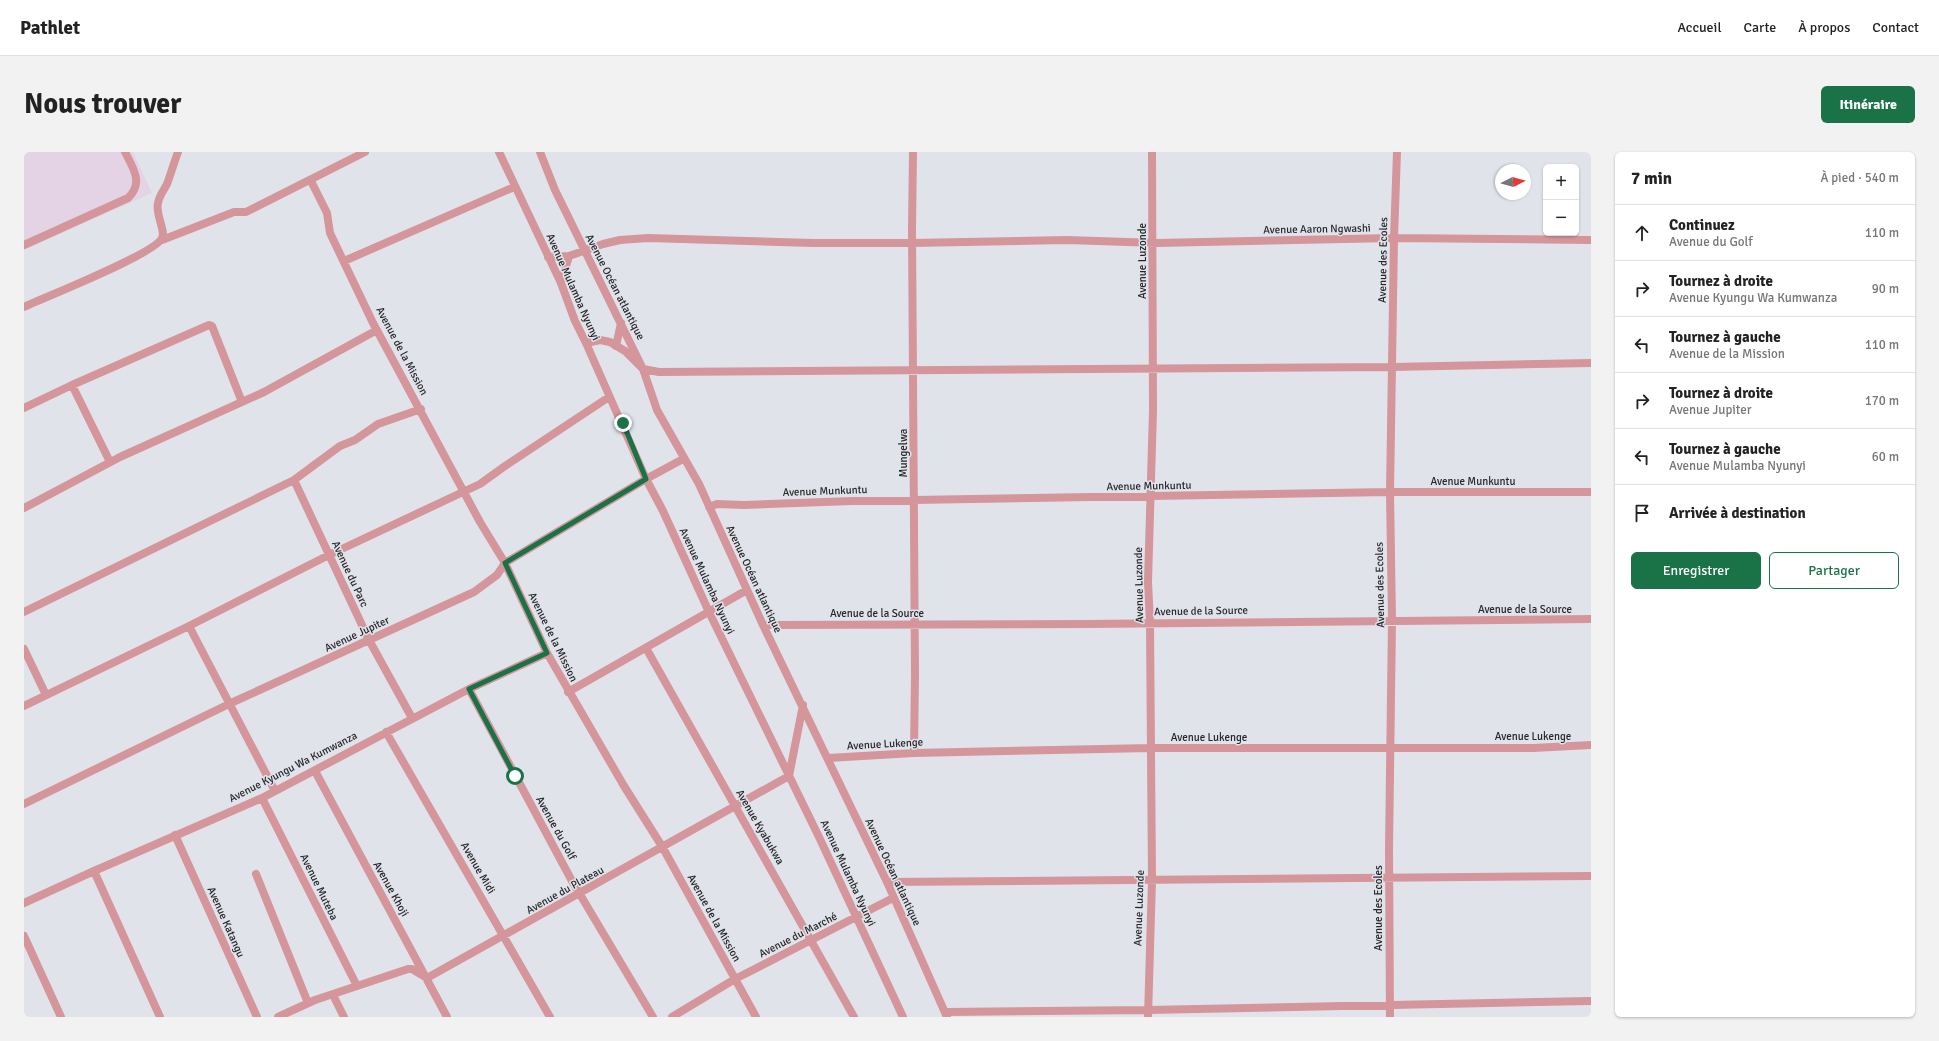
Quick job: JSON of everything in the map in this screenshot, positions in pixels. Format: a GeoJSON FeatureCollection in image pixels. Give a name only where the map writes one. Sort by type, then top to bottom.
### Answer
{"type":"FeatureCollection","features":[{"type":"Feature","properties":{"kind":"street"},"geometry":{"type":"LineString","coordinates":[[24,245],[128,198],[134,193],[137,178],[126,152]]}},
{"type":"Feature","properties":{"kind":"street"},"geometry":{"type":"LineString","coordinates":[[162,240],[163,235],[158,215],[158,203],[178,152]]}},
{"type":"Feature","properties":{"kind":"street"},"geometry":{"type":"LineString","coordinates":[[24,307],[129,260],[153,247],[162,240],[234,212],[246,212],[365,152]]}},
{"type":"Feature","properties":{"kind":"street","name":"Avenue Mulamba Nyunyi"},"geometry":{"type":"LineString","coordinates":[[499,152],[514,187],[561,283],[574,321],[586,342],[609,397],[623,423],[646,479],[663,511],[709,612],[857,917],[903,1017]]}},
{"type":"Feature","properties":{"kind":"street","name":"Avenue Océan atlantique"},"geometry":{"type":"LineString","coordinates":[[540,152],[555,190],[643,370],[657,410],[683,459],[699,484],[763,625],[803,705],[887,882],[946,1014]]}},
{"type":"Feature","properties":{"kind":"street","name":"Mungelwa"},"geometry":{"type":"LineString","coordinates":[[913,152],[912,243],[915,624],[914,753]]}},
{"type":"Feature","properties":{"kind":"street","name":"Avenue Luzonde"},"geometry":{"type":"LineString","coordinates":[[1148,1013],[1152,880],[1150,623],[1148,582],[1153,368],[1152,152]]}},
{"type":"Feature","properties":{"kind":"street","name":"Avenue des Ecoles"},"geometry":{"type":"LineString","coordinates":[[1390,1017],[1389,879],[1392,620],[1390,492],[1394,238],[1397,152]]}},
{"type":"Feature","properties":{"kind":"street","name":"Avenue de la Mission"},"geometry":{"type":"LineString","coordinates":[[311,180],[327,213],[330,233],[377,330],[505,563],[547,653],[568,692],[663,848],[756,1017]]}},
{"type":"Feature","properties":{"kind":"street"},"geometry":{"type":"LineString","coordinates":[[344,261],[514,187]]}},
{"type":"Feature","properties":{"kind":"street","name":"Avenue Aaron Ngwashi"},"geometry":{"type":"LineString","coordinates":[[548,257],[569,256],[614,241],[648,238],[813,243],[1067,240],[1153,242],[1394,238],[1591,240]]}},
{"type":"Feature","properties":{"kind":"street"},"geometry":{"type":"LineString","coordinates":[[561,283],[569,256]]}},
{"type":"Feature","properties":{"kind":"street"},"geometry":{"type":"LineString","coordinates":[[616,346],[621,323]]}},
{"type":"Feature","properties":{"kind":"street"},"geometry":{"type":"LineString","coordinates":[[24,408],[72,385],[209,325],[212,326],[242,402]]}},
{"type":"Feature","properties":{"kind":"street"},"geometry":{"type":"LineString","coordinates":[[24,508],[110,462],[242,402],[377,330]]}},
{"type":"Feature","properties":{"kind":"street"},"geometry":{"type":"LineString","coordinates":[[586,342],[600,340],[616,346],[643,370],[671,372],[913,371],[1591,363]]}},
{"type":"Feature","properties":{"kind":"street"},"geometry":{"type":"LineString","coordinates":[[72,385],[110,462]]}},
{"type":"Feature","properties":{"kind":"street"},"geometry":{"type":"LineString","coordinates":[[24,706],[329,556],[465,492],[480,484],[609,397]]}},
{"type":"Feature","properties":{"kind":"street"},"geometry":{"type":"LineString","coordinates":[[24,612],[294,480],[340,446],[355,440],[378,424],[421,409]]}},
{"type":"Feature","properties":{"kind":"street","name":"Avenue Jupiter"},"geometry":{"type":"LineString","coordinates":[[24,804],[231,704],[474,592],[497,575],[505,563],[646,479],[683,459]]}},
{"type":"Feature","properties":{"kind":"street","name":"Avenue du Parc"},"geometry":{"type":"LineString","coordinates":[[294,480],[369,640],[412,718]]}},
{"type":"Feature","properties":{"kind":"street","name":"Avenue Munkuntu"},"geometry":{"type":"LineString","coordinates":[[709,507],[717,504],[744,505],[914,500],[1390,492],[1591,492]]}},
{"type":"Feature","properties":{"kind":"street"},"geometry":{"type":"LineString","coordinates":[[568,692],[747,590]]}},
{"type":"Feature","properties":{"kind":"street","name":"Avenue de la Source"},"geometry":{"type":"LineString","coordinates":[[763,625],[1591,619]]}},
{"type":"Feature","properties":{"kind":"street"},"geometry":{"type":"LineString","coordinates":[[189,626],[275,791]]}},
{"type":"Feature","properties":{"kind":"street","name":"Avenue Kyabukwa"},"geometry":{"type":"LineString","coordinates":[[646,648],[854,1017]]}},
{"type":"Feature","properties":{"kind":"street"},"geometry":{"type":"LineString","coordinates":[[24,650],[46,695]]}},
{"type":"Feature","properties":{"kind":"street","name":"Avenue Kyungu Wa Kumwanza"},"geometry":{"type":"LineString","coordinates":[[24,904],[94,871],[262,798],[469,689],[547,653]]}},
{"type":"Feature","properties":{"kind":"street","name":"Avenue du Golf"},"geometry":{"type":"LineString","coordinates":[[469,689],[580,893],[653,1017]]}},
{"type":"Feature","properties":{"kind":"street"},"geometry":{"type":"LineString","coordinates":[[789,776],[803,705]]}},
{"type":"Feature","properties":{"kind":"street","name":"Avenue Midi"},"geometry":{"type":"LineString","coordinates":[[386,732],[550,1017]]}},
{"type":"Feature","properties":{"kind":"street","name":"Avenue Lukenge"},"geometry":{"type":"LineString","coordinates":[[828,758],[914,753],[1151,748],[1390,749],[1533,748],[1591,745]]}},
{"type":"Feature","properties":{"kind":"street","name":"Avenue Khoji"},"geometry":{"type":"LineString","coordinates":[[315,771],[447,1017]]}},
{"type":"Feature","properties":{"kind":"street","name":"Avenue du Plateau"},"geometry":{"type":"LineString","coordinates":[[427,978],[737,807],[789,776]]}},
{"type":"Feature","properties":{"kind":"street","name":"Avenue Muteba"},"geometry":{"type":"LineString","coordinates":[[262,798],[357,986]]}},
{"type":"Feature","properties":{"kind":"street","name":"Avenue Katangu"},"geometry":{"type":"LineString","coordinates":[[175,835],[257,1017]]}},
{"type":"Feature","properties":{"kind":"street"},"geometry":{"type":"LineString","coordinates":[[94,871],[160,1017]]}},
{"type":"Feature","properties":{"kind":"street"},"geometry":{"type":"LineString","coordinates":[[256,874],[308,1003]]}},
{"type":"Feature","properties":{"kind":"street"},"geometry":{"type":"LineString","coordinates":[[887,882],[1389,879],[1591,876]]}},
{"type":"Feature","properties":{"kind":"street","name":"Avenue du Marché"},"geometry":{"type":"LineString","coordinates":[[672,1017],[735,979],[893,898]]}},
{"type":"Feature","properties":{"kind":"street"},"geometry":{"type":"LineString","coordinates":[[24,936],[61,1017]]}},
{"type":"Feature","properties":{"kind":"street"},"geometry":{"type":"LineString","coordinates":[[278,1017],[308,1003],[410,969],[427,978]]}},
{"type":"Feature","properties":{"kind":"street"},"geometry":{"type":"LineString","coordinates":[[333,994],[344,1017]]}},
{"type":"Feature","properties":{"kind":"street"},"geometry":{"type":"LineString","coordinates":[[946,1014],[1148,1013],[1390,1004],[1591,1001]]}},
{"type":"Feature","properties":{"kind":"shaded area"},"geometry":{"type":"Polygon","coordinates":[[[24,152],[133,152],[152,193],[24,250],[24,152]]]}},
{"type":"Feature","properties":{"kind":"route"},"geometry":{"type":"LineString","coordinates":[[515,776],[469,689],[547,653],[505,563],[646,479],[623,423]]}}]}
